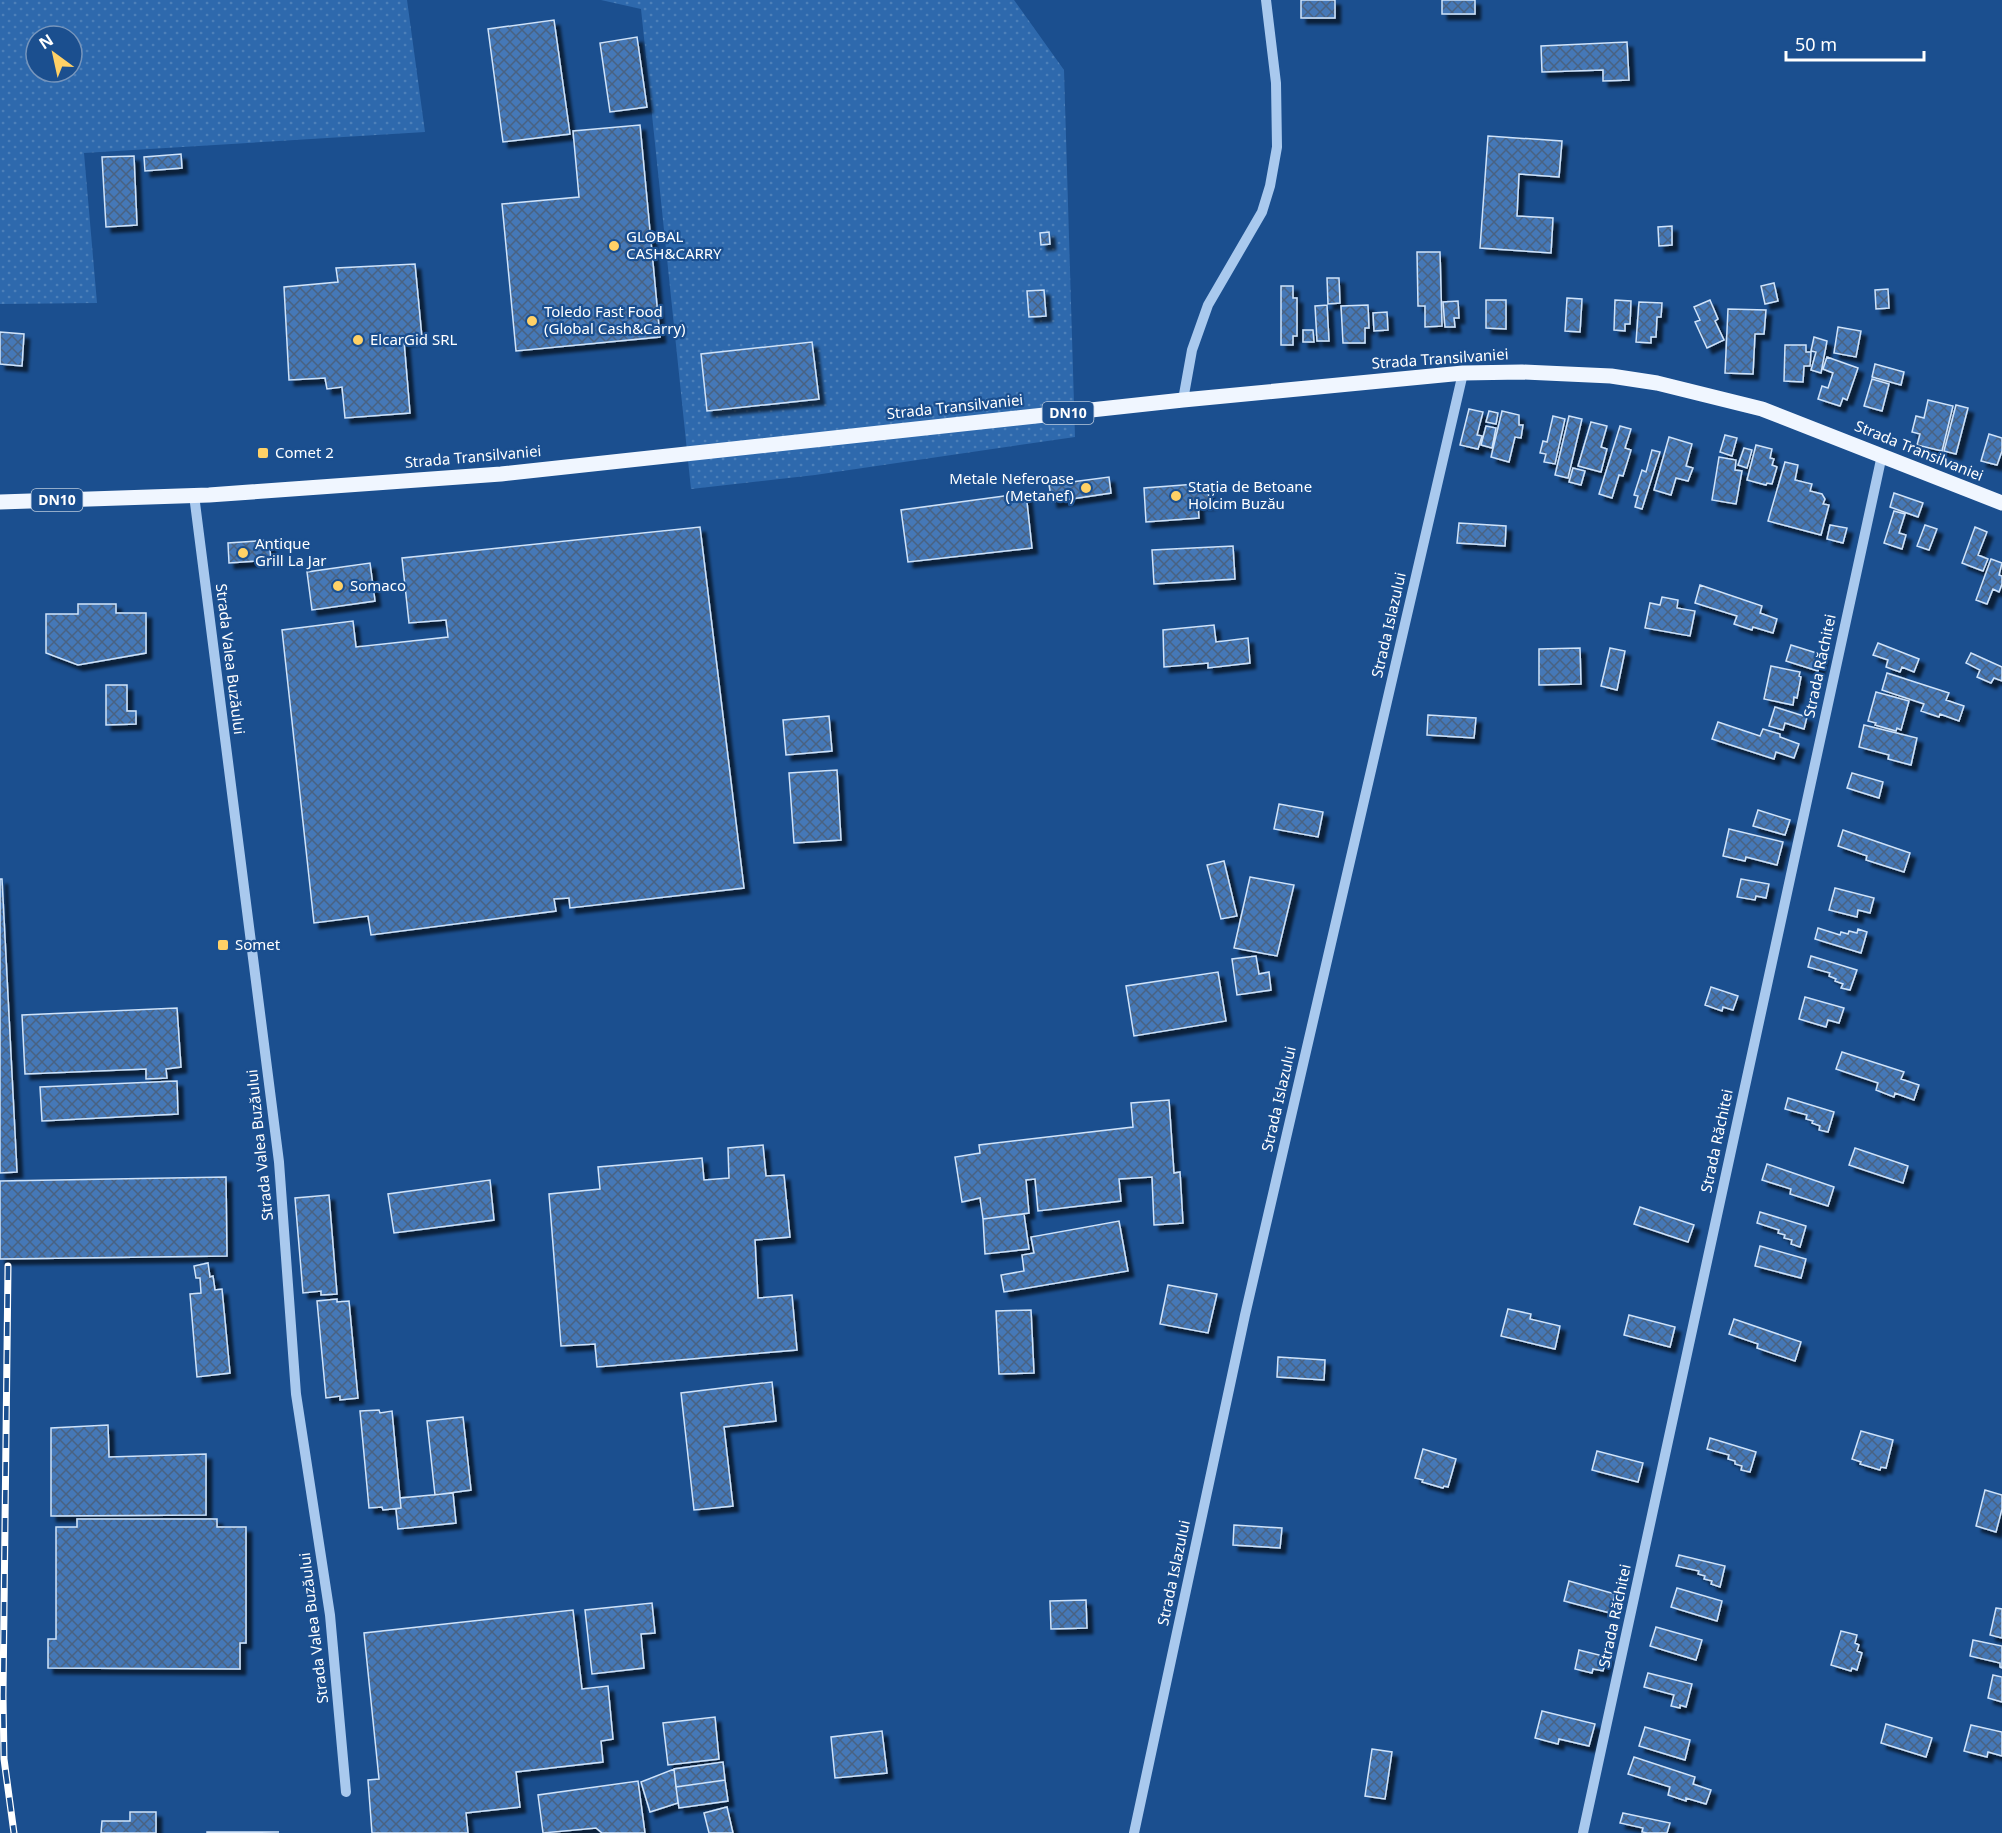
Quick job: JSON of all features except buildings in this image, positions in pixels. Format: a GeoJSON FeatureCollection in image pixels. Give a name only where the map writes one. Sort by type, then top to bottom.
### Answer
{"type":"FeatureCollection","features":[{"type":"Feature","properties":{"kind":"main road","name":"Strada Transilvaniei"},"geometry":{"type":"LineString","coordinates":[[0,502],[194,495],[501,474],[1183,400],[1463,373],[1522,372],[1611,376],[1658,383],[1762,409],[2002,503]]}},
{"type":"Feature","properties":{"kind":"street"},"geometry":{"type":"LineString","coordinates":[[1183,400],[1192,350],[1208,305],[1262,212],[1270,186],[1277,147],[1276,83],[1266,0]]}},
{"type":"Feature","properties":{"kind":"street","name":"Strada Islazului"},"geometry":{"type":"LineString","coordinates":[[1134,1833],[1245,1315],[1463,373]]}},
{"type":"Feature","properties":{"kind":"street","name":"Strada Răchitei"},"geometry":{"type":"LineString","coordinates":[[1583,1833],[1882,455]]}},
{"type":"Feature","properties":{"kind":"street","name":"Strada Valea Buzăului"},"geometry":{"type":"LineString","coordinates":[[194,495],[279,1162],[296,1394],[330,1615],[346,1792]]}},
{"type":"Feature","properties":{"kind":"shaded area"},"geometry":{"type":"Polygon","coordinates":[[[0,0],[407,0],[425,132],[84,153],[97,303],[0,304],[0,0]]]}},
{"type":"Feature","properties":{"kind":"shaded area"},"geometry":{"type":"Polygon","coordinates":[[[601,0],[1014,0],[1064,70],[1075,437],[815,475],[691,489],[641,9],[601,0]]]}},
{"type":"Feature","properties":{"kind":"railway"},"geometry":{"type":"LineString","coordinates":[[8,1266],[3,1696],[4,1759],[14,1833]]}},
{"type":"Feature","properties":{"kind":"place","name":"GLOBAL CASH&CARRY"},"geometry":{"type":"Point","coordinates":[614,246]}},
{"type":"Feature","properties":{"kind":"place","name":"Toledo Fast Food (Global Cash&Carry)"},"geometry":{"type":"Point","coordinates":[532,321]}},
{"type":"Feature","properties":{"kind":"place","name":"ElcarGid SRL"},"geometry":{"type":"Point","coordinates":[358,340]}},
{"type":"Feature","properties":{"kind":"place","name":"Comet 2"},"geometry":{"type":"Point","coordinates":[263,453]}},
{"type":"Feature","properties":{"kind":"place","name":"Metale Neferoase (Metanef)"},"geometry":{"type":"Point","coordinates":[1086,488]}},
{"type":"Feature","properties":{"kind":"place","name":"Stația de Betoane Holcim Buzău"},"geometry":{"type":"Point","coordinates":[1176,496]}},
{"type":"Feature","properties":{"kind":"place","name":"Antique Grill La Jar"},"geometry":{"type":"Point","coordinates":[243,553]}},
{"type":"Feature","properties":{"kind":"place","name":"Somaco"},"geometry":{"type":"Point","coordinates":[338,586]}},
{"type":"Feature","properties":{"kind":"place","name":"Somet"},"geometry":{"type":"Point","coordinates":[223,945]}}]}
